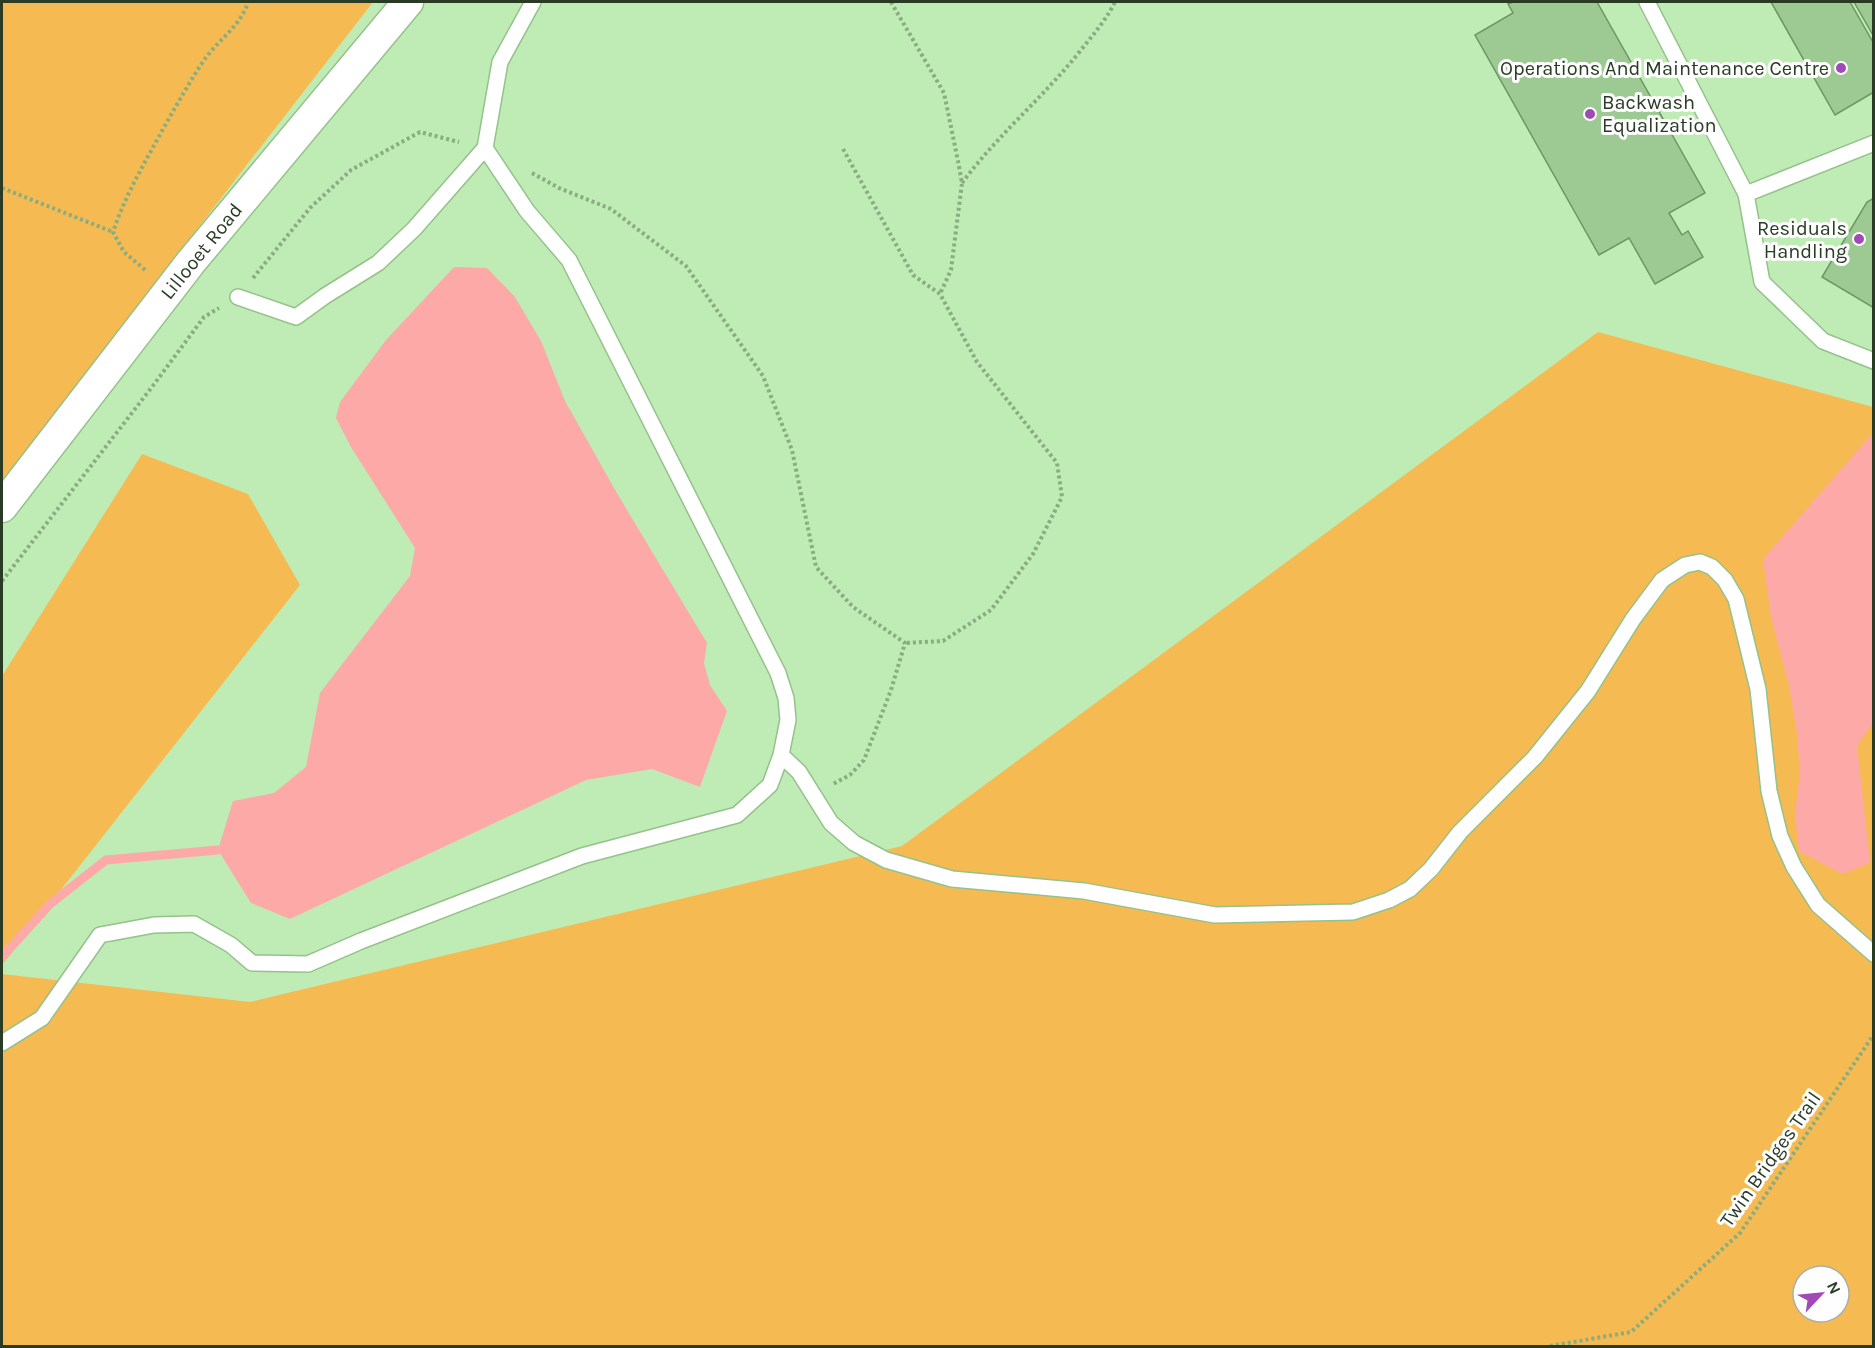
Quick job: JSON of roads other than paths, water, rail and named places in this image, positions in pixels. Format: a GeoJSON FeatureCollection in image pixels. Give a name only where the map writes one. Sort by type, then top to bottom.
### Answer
{"type":"FeatureCollection","features":[{"type":"Feature","properties":{"kind":"street","name":"Lillooet Road"},"geometry":{"type":"LineString","coordinates":[[2,507],[191,262],[408,2]]}},
{"type":"Feature","properties":{"kind":"lane"},"geometry":{"type":"LineString","coordinates":[[238,297],[296,317],[378,263],[414,229],[485,148],[500,62],[533,2]]}},
{"type":"Feature","properties":{"kind":"lane"},"geometry":{"type":"LineString","coordinates":[[1647,2],[1746,194],[1762,282],[1823,341],[1874,361]]}},
{"type":"Feature","properties":{"kind":"lane"},"geometry":{"type":"LineString","coordinates":[[1746,194],[1874,143]]}},
{"type":"Feature","properties":{"kind":"lane"},"geometry":{"type":"LineString","coordinates":[[2,1043],[42,1018],[100,935],[154,925],[194,924],[231,945],[252,963],[308,964],[372,936],[582,856],[736,815],[770,785],[781,755],[788,720],[786,698],[778,673],[569,260],[527,212],[485,148]]}},
{"type":"Feature","properties":{"kind":"lane"},"geometry":{"type":"LineString","coordinates":[[781,755],[799,772],[831,823],[854,843],[886,860],[952,879],[1084,891],[1215,915],[1353,912],[1389,900],[1410,889],[1431,868],[1460,832],[1534,757],[1581,699],[1633,618],[1662,580],[1685,565],[1700,562],[1712,567],[1725,580],[1736,599],[1758,688],[1769,791],[1779,836],[1794,867],[1818,905],[1874,954]]}},
{"type":"Feature","properties":{"kind":"waterway"},"geometry":{"type":"LineString","coordinates":[[2,957],[50,904],[106,860],[218,850]]}},
{"type":"Feature","properties":{"kind":"place","name":"Operations And Maintenance Centre"},"geometry":{"type":"Point","coordinates":[1841,68]}},
{"type":"Feature","properties":{"kind":"place","name":"Backwash Equalization"},"geometry":{"type":"Point","coordinates":[1590,114]}},
{"type":"Feature","properties":{"kind":"place","name":"Residuals Handling"},"geometry":{"type":"Point","coordinates":[1859,239]}}]}
